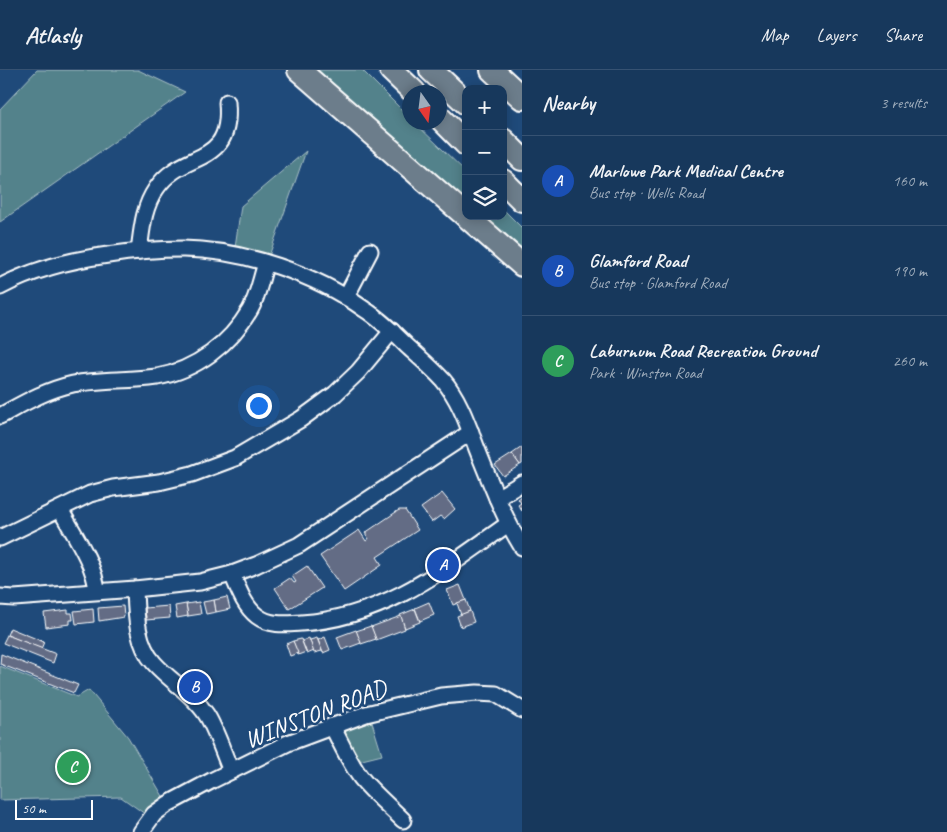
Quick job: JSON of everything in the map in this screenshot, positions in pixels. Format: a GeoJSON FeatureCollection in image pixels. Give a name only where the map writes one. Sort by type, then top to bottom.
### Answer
{"type":"FeatureCollection","features":[{"type":"Feature","properties":{"kind":"highway"},"geometry":{"type":"LineString","coordinates":[[299,70],[462,213]]}},
{"type":"Feature","properties":{"kind":"highway"},"geometry":{"type":"LineString","coordinates":[[391,70],[407,85]]}},
{"type":"Feature","properties":{"kind":"highway"},"geometry":{"type":"LineString","coordinates":[[432,70],[462,99]]}},
{"type":"Feature","properties":{"kind":"highway"},"geometry":{"type":"LineString","coordinates":[[492,70],[522,98]]}},
{"type":"Feature","properties":{"kind":"highway"},"geometry":{"type":"LineString","coordinates":[[447,125],[462,140]]}},
{"type":"Feature","properties":{"kind":"highway"},"geometry":{"type":"LineString","coordinates":[[507,144],[522,158]]}},
{"type":"Feature","properties":{"kind":"highway"},"geometry":{"type":"LineString","coordinates":[[507,185],[522,200]]}},
{"type":"Feature","properties":{"kind":"highway"},"geometry":{"type":"LineString","coordinates":[[470,220],[522,266]]}},
{"type":"Feature","properties":{"kind":"street"},"geometry":{"type":"LineString","coordinates":[[139,251],[145,212],[156,188],[180,166],[210,152],[220,142],[229,120],[227,102]]}},
{"type":"Feature","properties":{"kind":"street"},"geometry":{"type":"LineString","coordinates":[[0,288],[49,266],[70,260],[139,251],[183,249],[216,252],[266,264],[303,276],[346,297],[366,309],[392,331],[443,380],[459,406],[508,524],[522,547]]}},
{"type":"Feature","properties":{"kind":"street"},"geometry":{"type":"LineString","coordinates":[[346,297],[370,252]]}},
{"type":"Feature","properties":{"kind":"street"},"geometry":{"type":"LineString","coordinates":[[0,416],[32,398],[55,389],[75,384],[157,377],[180,370],[202,360],[221,346],[238,328],[251,308],[266,264]]}},
{"type":"Feature","properties":{"kind":"street"},"geometry":{"type":"LineString","coordinates":[[0,538],[90,494],[113,488],[159,482],[192,474],[235,458],[301,419],[335,394],[358,372],[392,331]]}},
{"type":"Feature","properties":{"kind":"street"},"geometry":{"type":"LineString","coordinates":[[7,598],[134,589],[200,582],[232,574],[281,555],[300,545],[471,432]]}},
{"type":"Feature","properties":{"kind":"street"},"geometry":{"type":"LineString","coordinates":[[497,498],[522,483]]}},
{"type":"Feature","properties":{"kind":"street"},"geometry":{"type":"LineString","coordinates":[[60,509],[89,563],[98,591]]}},
{"type":"Feature","properties":{"kind":"street"},"geometry":{"type":"LineString","coordinates":[[232,574],[248,607],[257,616],[268,622],[280,624],[329,619],[359,612],[389,601],[412,589],[433,577],[508,524]]}},
{"type":"Feature","properties":{"kind":"street"},"geometry":{"type":"LineString","coordinates":[[134,589],[139,630],[145,648],[153,662],[192,697],[207,715],[230,771]]}},
{"type":"Feature","properties":{"kind":"street","name":"WINSTON ROAD"},"geometry":{"type":"LineString","coordinates":[[141,832],[154,814],[168,804],[230,771],[288,744],[366,714],[441,696],[477,692],[496,694],[522,710]]}},
{"type":"Feature","properties":{"kind":"street"},"geometry":{"type":"LineString","coordinates":[[332,726],[361,778],[403,820]]}},
{"type":"Feature","properties":{"kind":"green space"},"geometry":{"type":"Polygon","coordinates":[[[37,70],[138,70],[185,92],[0,222],[0,109],[37,70]]]}},
{"type":"Feature","properties":{"kind":"green space"},"geometry":{"type":"Polygon","coordinates":[[[314,70],[362,70],[402,110],[402,130],[422,130],[462,168],[462,200],[314,70]]]}},
{"type":"Feature","properties":{"kind":"green space"},"geometry":{"type":"Polygon","coordinates":[[[306,151],[269,256],[235,247],[241,206],[306,151]]]}},
{"type":"Feature","properties":{"kind":"green space"},"geometry":{"type":"Polygon","coordinates":[[[507,213],[522,228],[522,254],[484,220],[507,220],[507,213]]]}},
{"type":"Feature","properties":{"kind":"green space"},"geometry":{"type":"Polygon","coordinates":[[[0,666],[77,697],[89,690],[128,737],[164,798],[145,814],[121,797],[0,800],[0,666]]]}},
{"type":"Feature","properties":{"kind":"green space"},"geometry":{"type":"Polygon","coordinates":[[[371,719],[382,755],[358,761],[347,740],[347,727],[371,719]]]}},
{"type":"Feature","properties":{"kind":"building"},"geometry":{"type":"Polygon","coordinates":[[[522,447],[522,464],[520,465],[512,454],[522,447]]]}},
{"type":"Feature","properties":{"kind":"building"},"geometry":{"type":"Polygon","coordinates":[[[512,454],[520,465],[503,476],[495,465],[512,454]]]}},
{"type":"Feature","properties":{"kind":"building"},"geometry":{"type":"Polygon","coordinates":[[[442,493],[455,509],[444,519],[440,516],[432,522],[421,508],[442,493]]]}},
{"type":"Feature","properties":{"kind":"building"},"geometry":{"type":"Polygon","coordinates":[[[522,496],[522,511],[518,505],[521,503],[518,499],[522,496]]]}},
{"type":"Feature","properties":{"kind":"building"},"geometry":{"type":"Polygon","coordinates":[[[399,510],[405,510],[418,530],[377,557],[382,565],[344,591],[320,556],[359,530],[366,541],[369,539],[365,533],[399,510]]]}},
{"type":"Feature","properties":{"kind":"building"},"geometry":{"type":"Polygon","coordinates":[[[307,566],[322,588],[289,609],[275,588],[290,578],[294,583],[296,582],[292,576],[307,566]]]}},
{"type":"Feature","properties":{"kind":"building"},"geometry":{"type":"Polygon","coordinates":[[[460,585],[466,600],[453,605],[447,590],[460,585]]]}},
{"type":"Feature","properties":{"kind":"building"},"geometry":{"type":"Polygon","coordinates":[[[227,597],[230,609],[216,612],[214,600],[227,597]]]}},
{"type":"Feature","properties":{"kind":"building"},"geometry":{"type":"Polygon","coordinates":[[[214,600],[216,612],[206,614],[203,602],[214,600]]]}},
{"type":"Feature","properties":{"kind":"building"},"geometry":{"type":"Polygon","coordinates":[[[466,600],[470,611],[461,615],[457,603],[466,600]]]}},
{"type":"Feature","properties":{"kind":"building"},"geometry":{"type":"Polygon","coordinates":[[[199,602],[201,614],[188,616],[186,604],[199,602]]]}},
{"type":"Feature","properties":{"kind":"building"},"geometry":{"type":"Polygon","coordinates":[[[429,602],[434,615],[420,621],[415,608],[429,602]]]}},
{"type":"Feature","properties":{"kind":"building"},"geometry":{"type":"Polygon","coordinates":[[[186,604],[188,616],[177,618],[175,606],[186,604]]]}},
{"type":"Feature","properties":{"kind":"building"},"geometry":{"type":"Polygon","coordinates":[[[123,606],[124,617],[99,621],[98,608],[123,606]]]}},
{"type":"Feature","properties":{"kind":"building"},"geometry":{"type":"Polygon","coordinates":[[[169,606],[170,618],[146,620],[145,608],[169,606]]]}},
{"type":"Feature","properties":{"kind":"building"},"geometry":{"type":"Polygon","coordinates":[[[93,609],[94,622],[76,624],[74,611],[93,609]]]}},
{"type":"Feature","properties":{"kind":"building"},"geometry":{"type":"Polygon","coordinates":[[[415,609],[420,622],[405,628],[400,615],[415,609]]]}},
{"type":"Feature","properties":{"kind":"building"},"geometry":{"type":"Polygon","coordinates":[[[68,610],[68,613],[72,613],[73,620],[70,620],[70,624],[46,627],[44,613],[68,610]]]}},
{"type":"Feature","properties":{"kind":"building"},"geometry":{"type":"Polygon","coordinates":[[[470,611],[474,622],[461,627],[457,616],[470,611]]]}},
{"type":"Feature","properties":{"kind":"building"},"geometry":{"type":"Polygon","coordinates":[[[401,616],[405,629],[376,640],[371,627],[401,616]]]}},
{"type":"Feature","properties":{"kind":"building"},"geometry":{"type":"Polygon","coordinates":[[[371,626],[376,639],[361,644],[356,631],[371,626]]]}},
{"type":"Feature","properties":{"kind":"building"},"geometry":{"type":"Polygon","coordinates":[[[10,628],[44,642],[41,649],[7,635],[10,628]]]}},
{"type":"Feature","properties":{"kind":"building"},"geometry":{"type":"Polygon","coordinates":[[[356,630],[361,643],[342,650],[337,637],[356,630]]]}},
{"type":"Feature","properties":{"kind":"building"},"geometry":{"type":"Polygon","coordinates":[[[7,635],[56,654],[53,663],[3,643],[7,635]]]}},
{"type":"Feature","properties":{"kind":"building"},"geometry":{"type":"Polygon","coordinates":[[[325,637],[330,650],[323,653],[318,640],[325,637]]]}},
{"type":"Feature","properties":{"kind":"building"},"geometry":{"type":"Polygon","coordinates":[[[309,638],[314,651],[307,654],[302,641],[309,638]]]}},
{"type":"Feature","properties":{"kind":"building"},"geometry":{"type":"Polygon","coordinates":[[[317,638],[322,651],[314,653],[310,640],[317,638]]]}},
{"type":"Feature","properties":{"kind":"building"},"geometry":{"type":"Polygon","coordinates":[[[301,639],[306,652],[298,655],[293,641],[301,639]]]}},
{"type":"Feature","properties":{"kind":"building"},"geometry":{"type":"Polygon","coordinates":[[[293,641],[298,653],[290,656],[286,644],[293,641]]]}},
{"type":"Feature","properties":{"kind":"building"},"geometry":{"type":"Polygon","coordinates":[[[1,654],[78,685],[74,693],[0,664],[1,654]]]}},
{"type":"Feature","properties":{"kind":"place","name":"Marlowe Park Medical Centre"},"geometry":{"type":"Point","coordinates":[443,565]}},
{"type":"Feature","properties":{"kind":"place","name":"Glamford Road"},"geometry":{"type":"Point","coordinates":[195,687]}},
{"type":"Feature","properties":{"kind":"place","name":"Laburnum Road Recreation Ground"},"geometry":{"type":"Point","coordinates":[73,767]}}]}
